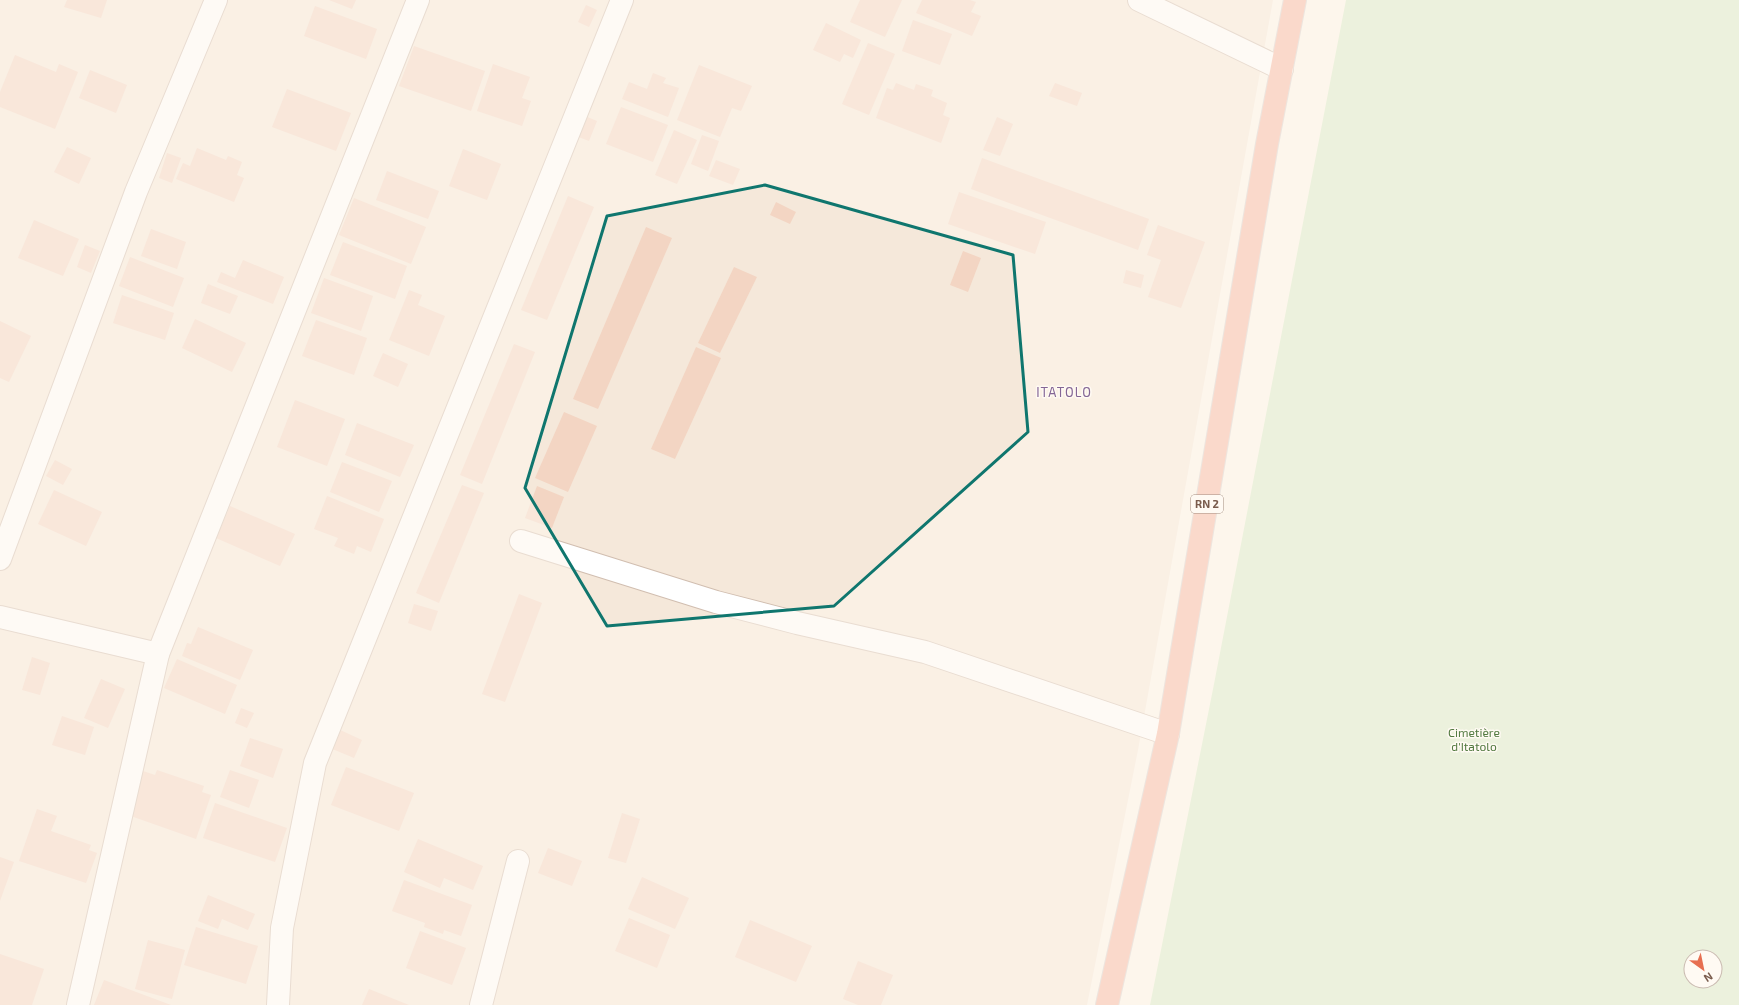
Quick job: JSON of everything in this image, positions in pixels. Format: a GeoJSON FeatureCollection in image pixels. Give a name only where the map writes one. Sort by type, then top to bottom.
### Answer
{"type":"FeatureCollection","features":[{"type":"Feature","properties":{"kind":"highway","name":"RN 2"},"geometry":{"type":"LineString","coordinates":[[1107,1005],[1168,734],[1267,144],[1295,0]]}},
{"type":"Feature","properties":{"kind":"street"},"geometry":{"type":"LineString","coordinates":[[0,559],[136,192],[216,0]]}},
{"type":"Feature","properties":{"kind":"street"},"geometry":{"type":"LineString","coordinates":[[78,1005],[158,654],[418,0]]}},
{"type":"Feature","properties":{"kind":"street"},"geometry":{"type":"LineString","coordinates":[[278,1005],[282,928],[314,763],[622,0]]}},
{"type":"Feature","properties":{"kind":"street"},"geometry":{"type":"LineString","coordinates":[[1139,0],[1282,69]]}},
{"type":"Feature","properties":{"kind":"street"},"geometry":{"type":"LineString","coordinates":[[521,541],[716,602],[797,623],[925,652],[1168,734]]}},
{"type":"Feature","properties":{"kind":"street"},"geometry":{"type":"LineString","coordinates":[[0,617],[158,654]]}},
{"type":"Feature","properties":{"kind":"street"},"geometry":{"type":"LineString","coordinates":[[481,1005],[518,861]]}},
{"type":"Feature","properties":{"kind":"highlighted area"},"geometry":{"type":"Polygon","coordinates":[[[765,185],[1013,255],[1028,432],[834,606],[607,626],[525,488],[607,216],[765,185]]]}},
{"type":"Feature","properties":{"kind":"shaded area"},"geometry":{"type":"Polygon","coordinates":[[[0,0],[1273,0],[1138,750],[1087,1005],[0,1005],[0,0]]]}},
{"type":"Feature","properties":{"kind":"green space","name":"Cimetière d'Itatolo"},"geometry":{"type":"Polygon","coordinates":[[[1346,0],[1739,0],[1739,1005],[1150,1005],[1214,684],[1346,0]]]}},
{"type":"Feature","properties":{"kind":"building"},"geometry":{"type":"Polygon","coordinates":[[[67,0],[107,0],[101,18],[64,7],[67,0]]]}},
{"type":"Feature","properties":{"kind":"building"},"geometry":{"type":"Polygon","coordinates":[[[329,0],[356,0],[352,9],[329,0]]]}},
{"type":"Feature","properties":{"kind":"building"},"geometry":{"type":"Polygon","coordinates":[[[860,0],[902,0],[885,37],[850,22],[860,0]]]}},
{"type":"Feature","properties":{"kind":"building"},"geometry":{"type":"Polygon","coordinates":[[[922,0],[970,0],[976,2],[971,12],[981,16],[972,36],[916,13],[922,0]]]}},
{"type":"Feature","properties":{"kind":"building"},"geometry":{"type":"Polygon","coordinates":[[[586,5],[597,10],[589,27],[578,22],[586,5]]]}},
{"type":"Feature","properties":{"kind":"building"},"geometry":{"type":"Polygon","coordinates":[[[315,6],[377,29],[366,59],[304,36],[315,6]]]}},
{"type":"Feature","properties":{"kind":"building"},"geometry":{"type":"Polygon","coordinates":[[[913,20],[952,34],[940,65],[902,51],[913,20]]]}},
{"type":"Feature","properties":{"kind":"building"},"geometry":{"type":"Polygon","coordinates":[[[826,23],[861,40],[853,58],[844,54],[840,62],[813,50],[826,23]]]}},
{"type":"Feature","properties":{"kind":"building"},"geometry":{"type":"Polygon","coordinates":[[[868,43],[895,54],[869,115],[842,104],[868,43]]]}},
{"type":"Feature","properties":{"kind":"building"},"geometry":{"type":"Polygon","coordinates":[[[414,46],[485,71],[471,111],[399,86],[414,46]]]}},
{"type":"Feature","properties":{"kind":"building"},"geometry":{"type":"Polygon","coordinates":[[[15,55],[56,72],[59,64],[78,72],[55,129],[0,107],[0,92],[15,55]]]}},
{"type":"Feature","properties":{"kind":"building"},"geometry":{"type":"Polygon","coordinates":[[[493,64],[530,77],[522,98],[531,101],[522,126],[477,111],[493,64]]]}},
{"type":"Feature","properties":{"kind":"building"},"geometry":{"type":"Polygon","coordinates":[[[699,65],[752,86],[741,111],[732,108],[720,137],[677,120],[699,65]]]}},
{"type":"Feature","properties":{"kind":"building"},"geometry":{"type":"Polygon","coordinates":[[[90,70],[127,85],[116,113],[79,98],[90,70]]]}},
{"type":"Feature","properties":{"kind":"building"},"geometry":{"type":"Polygon","coordinates":[[[653,73],[666,78],[663,83],[679,88],[668,117],[622,99],[629,82],[647,89],[653,73]]]}},
{"type":"Feature","properties":{"kind":"building"},"geometry":{"type":"Polygon","coordinates":[[[896,83],[914,90],[916,84],[933,90],[931,96],[947,103],[943,115],[950,118],[941,143],[876,118],[887,88],[893,90],[896,83]]]}},
{"type":"Feature","properties":{"kind":"building"},"geometry":{"type":"Polygon","coordinates":[[[1055,83],[1082,93],[1077,106],[1049,96],[1055,83]]]}},
{"type":"Feature","properties":{"kind":"building"},"geometry":{"type":"Polygon","coordinates":[[[287,89],[351,113],[336,151],[272,127],[287,89]]]}},
{"type":"Feature","properties":{"kind":"building"},"geometry":{"type":"Polygon","coordinates":[[[621,107],[668,125],[653,162],[606,144],[621,107]]]}},
{"type":"Feature","properties":{"kind":"building"},"geometry":{"type":"Polygon","coordinates":[[[585,116],[597,121],[589,141],[576,136],[585,116]]]}},
{"type":"Feature","properties":{"kind":"building"},"geometry":{"type":"Polygon","coordinates":[[[997,117],[1013,124],[1000,156],[983,150],[997,117]]]}},
{"type":"Feature","properties":{"kind":"building"},"geometry":{"type":"Polygon","coordinates":[[[674,130],[697,140],[677,184],[655,175],[674,130]]]}},
{"type":"Feature","properties":{"kind":"building"},"geometry":{"type":"Polygon","coordinates":[[[702,135],[719,141],[708,171],[691,164],[702,135]]]}},
{"type":"Feature","properties":{"kind":"building"},"geometry":{"type":"Polygon","coordinates":[[[67,147],[91,158],[79,184],[54,172],[67,147]]]}},
{"type":"Feature","properties":{"kind":"building"},"geometry":{"type":"Polygon","coordinates":[[[197,148],[226,160],[228,156],[242,162],[237,175],[244,178],[234,202],[176,179],[183,163],[190,166],[197,148]]]}},
{"type":"Feature","properties":{"kind":"building"},"geometry":{"type":"Polygon","coordinates":[[[463,149],[501,164],[487,200],[449,186],[463,149]]]}},
{"type":"Feature","properties":{"kind":"building"},"geometry":{"type":"Polygon","coordinates":[[[167,153],[181,158],[172,183],[159,178],[167,153]]]}},
{"type":"Feature","properties":{"kind":"building"},"geometry":{"type":"Polygon","coordinates":[[[982,158],[1149,219],[1138,250],[971,189],[982,158]]]}},
{"type":"Feature","properties":{"kind":"building"},"geometry":{"type":"Polygon","coordinates":[[[716,160],[740,169],[733,185],[709,176],[716,160]]]}},
{"type":"Feature","properties":{"kind":"building"},"geometry":{"type":"Polygon","coordinates":[[[387,171],[439,191],[428,219],[376,200],[387,171]]]}},
{"type":"Feature","properties":{"kind":"building"},"geometry":{"type":"Polygon","coordinates":[[[959,192],[1046,222],[1035,254],[948,224],[959,192]]]}},
{"type":"Feature","properties":{"kind":"building"},"geometry":{"type":"Polygon","coordinates":[[[568,196],[594,207],[547,320],[521,310],[568,196]]]}},
{"type":"Feature","properties":{"kind":"building"},"geometry":{"type":"Polygon","coordinates":[[[354,198],[426,227],[411,264],[339,235],[354,198]]]}},
{"type":"Feature","properties":{"kind":"building"},"geometry":{"type":"Polygon","coordinates":[[[776,202],[796,212],[790,224],[770,215],[776,202]]]}},
{"type":"Feature","properties":{"kind":"building"},"geometry":{"type":"Polygon","coordinates":[[[34,220],[79,239],[63,276],[18,258],[34,220]]]}},
{"type":"Feature","properties":{"kind":"building"},"geometry":{"type":"Polygon","coordinates":[[[1158,225],[1205,242],[1181,308],[1148,297],[1161,260],[1147,255],[1158,225]]]}},
{"type":"Feature","properties":{"kind":"building"},"geometry":{"type":"Polygon","coordinates":[[[646,227],[672,238],[598,409],[573,399],[646,227]]]}},
{"type":"Feature","properties":{"kind":"building"},"geometry":{"type":"Polygon","coordinates":[[[151,229],[186,242],[177,269],[141,256],[151,229]]]}},
{"type":"Feature","properties":{"kind":"building"},"geometry":{"type":"Polygon","coordinates":[[[343,242],[407,266],[395,299],[330,275],[343,242]]]}},
{"type":"Feature","properties":{"kind":"building"},"geometry":{"type":"Polygon","coordinates":[[[85,245],[100,251],[91,273],[77,267],[85,245]]]}},
{"type":"Feature","properties":{"kind":"building"},"geometry":{"type":"Polygon","coordinates":[[[963,251],[981,258],[968,292],[950,285],[963,251]]]}},
{"type":"Feature","properties":{"kind":"building"},"geometry":{"type":"Polygon","coordinates":[[[130,257],[184,278],[173,307],[119,286],[130,257]]]}},
{"type":"Feature","properties":{"kind":"building"},"geometry":{"type":"Polygon","coordinates":[[[243,260],[284,277],[273,304],[217,282],[221,272],[235,278],[243,260]]]}},
{"type":"Feature","properties":{"kind":"building"},"geometry":{"type":"Polygon","coordinates":[[[734,267],[757,277],[720,353],[698,343],[734,267]]]}},
{"type":"Feature","properties":{"kind":"building"},"geometry":{"type":"Polygon","coordinates":[[[1126,270],[1144,275],[1141,288],[1123,283],[1126,270]]]}},
{"type":"Feature","properties":{"kind":"building"},"geometry":{"type":"Polygon","coordinates":[[[324,278],[373,296],[361,331],[311,313],[324,278]]]}},
{"type":"Feature","properties":{"kind":"building"},"geometry":{"type":"Polygon","coordinates":[[[208,284],[238,296],[230,314],[201,303],[208,284]]]}},
{"type":"Feature","properties":{"kind":"building"},"geometry":{"type":"Polygon","coordinates":[[[409,290],[422,295],[418,305],[445,316],[429,356],[389,340],[409,290]]]}},
{"type":"Feature","properties":{"kind":"building"},"geometry":{"type":"Polygon","coordinates":[[[122,295],[174,313],[165,340],[113,323],[122,295]]]}},
{"type":"Feature","properties":{"kind":"building"},"geometry":{"type":"Polygon","coordinates":[[[195,319],[246,343],[232,372],[182,348],[195,319]]]}},
{"type":"Feature","properties":{"kind":"building"},"geometry":{"type":"Polygon","coordinates":[[[316,320],[367,338],[354,375],[302,356],[316,320]]]}},
{"type":"Feature","properties":{"kind":"building"},"geometry":{"type":"Polygon","coordinates":[[[0,321],[31,336],[9,382],[0,378],[0,321]]]}},
{"type":"Feature","properties":{"kind":"building"},"geometry":{"type":"Polygon","coordinates":[[[514,344],[535,352],[482,484],[460,475],[514,344]]]}},
{"type":"Feature","properties":{"kind":"building"},"geometry":{"type":"Polygon","coordinates":[[[696,347],[721,358],[675,459],[651,449],[696,347]]]}},
{"type":"Feature","properties":{"kind":"building"},"geometry":{"type":"Polygon","coordinates":[[[383,353],[408,364],[398,387],[373,376],[383,353]]]}},
{"type":"Feature","properties":{"kind":"building"},"geometry":{"type":"Polygon","coordinates":[[[295,400],[345,419],[327,466],[277,447],[295,400]]]}},
{"type":"Feature","properties":{"kind":"building"},"geometry":{"type":"Polygon","coordinates":[[[564,412],[597,426],[568,492],[535,478],[564,412]]]}},
{"type":"Feature","properties":{"kind":"building"},"geometry":{"type":"Polygon","coordinates":[[[357,423],[414,445],[400,477],[345,455],[357,423]]]}},
{"type":"Feature","properties":{"kind":"building"},"geometry":{"type":"Polygon","coordinates":[[[55,460],[72,469],[63,485],[46,476],[55,460]]]}},
{"type":"Feature","properties":{"kind":"building"},"geometry":{"type":"Polygon","coordinates":[[[342,462],[392,481],[379,512],[330,492],[342,462]]]}},
{"type":"Feature","properties":{"kind":"building"},"geometry":{"type":"Polygon","coordinates":[[[462,485],[484,493],[439,603],[416,593],[462,485]]]}},
{"type":"Feature","properties":{"kind":"building"},"geometry":{"type":"Polygon","coordinates":[[[537,486],[564,497],[552,528],[525,518],[537,486]]]}},
{"type":"Feature","properties":{"kind":"building"},"geometry":{"type":"Polygon","coordinates":[[[54,490],[102,512],[86,546],[38,524],[54,490]]]}},
{"type":"Feature","properties":{"kind":"building"},"geometry":{"type":"Polygon","coordinates":[[[327,496],[384,519],[371,552],[357,546],[354,554],[334,546],[338,538],[314,529],[327,496]]]}},
{"type":"Feature","properties":{"kind":"building"},"geometry":{"type":"Polygon","coordinates":[[[230,506],[295,534],[280,566],[216,538],[230,506]]]}},
{"type":"Feature","properties":{"kind":"building"},"geometry":{"type":"Polygon","coordinates":[[[519,594],[542,603],[505,702],[482,694],[519,594]]]}},
{"type":"Feature","properties":{"kind":"building"},"geometry":{"type":"Polygon","coordinates":[[[414,604],[438,611],[431,631],[408,623],[414,604]]]}},
{"type":"Feature","properties":{"kind":"building"},"geometry":{"type":"Polygon","coordinates":[[[198,627],[253,650],[240,680],[182,656],[187,643],[191,644],[198,627]]]}},
{"type":"Feature","properties":{"kind":"building"},"geometry":{"type":"Polygon","coordinates":[[[32,657],[50,663],[40,695],[22,690],[32,657]]]}},
{"type":"Feature","properties":{"kind":"building"},"geometry":{"type":"Polygon","coordinates":[[[177,659],[237,685],[225,714],[164,688],[177,659]]]}},
{"type":"Feature","properties":{"kind":"building"},"geometry":{"type":"Polygon","coordinates":[[[101,679],[125,689],[108,728],[84,718],[101,679]]]}},
{"type":"Feature","properties":{"kind":"building"},"geometry":{"type":"Polygon","coordinates":[[[241,708],[254,713],[247,728],[235,723],[241,708]]]}},
{"type":"Feature","properties":{"kind":"building"},"geometry":{"type":"Polygon","coordinates":[[[62,716],[94,727],[85,755],[52,745],[62,716]]]}},
{"type":"Feature","properties":{"kind":"building"},"geometry":{"type":"Polygon","coordinates":[[[338,729],[362,740],[354,758],[330,748],[338,729]]]}},
{"type":"Feature","properties":{"kind":"building"},"geometry":{"type":"Polygon","coordinates":[[[250,738],[283,749],[273,778],[240,766],[250,738]]]}},
{"type":"Feature","properties":{"kind":"building"},"geometry":{"type":"Polygon","coordinates":[[[346,767],[414,793],[399,831],[331,805],[346,767]]]}},
{"type":"Feature","properties":{"kind":"building"},"geometry":{"type":"Polygon","coordinates":[[[157,770],[204,786],[202,792],[211,795],[196,839],[128,815],[143,771],[155,775],[157,770]]]}},
{"type":"Feature","properties":{"kind":"building"},"geometry":{"type":"Polygon","coordinates":[[[230,770],[259,780],[249,808],[220,797],[230,770]]]}},
{"type":"Feature","properties":{"kind":"building"},"geometry":{"type":"Polygon","coordinates":[[[215,803],[287,828],[275,862],[203,838],[215,803]]]}},
{"type":"Feature","properties":{"kind":"building"},"geometry":{"type":"Polygon","coordinates":[[[37,809],[57,816],[51,831],[91,845],[89,850],[97,853],[86,883],[19,861],[37,809]]]}},
{"type":"Feature","properties":{"kind":"building"},"geometry":{"type":"Polygon","coordinates":[[[622,813],[640,819],[626,863],[608,858],[622,813]]]}},
{"type":"Feature","properties":{"kind":"building"},"geometry":{"type":"Polygon","coordinates":[[[418,839],[483,866],[473,890],[444,878],[440,888],[404,872],[418,839]]]}},
{"type":"Feature","properties":{"kind":"building"},"geometry":{"type":"Polygon","coordinates":[[[548,848],[582,861],[572,886],[538,873],[548,848]]]}},
{"type":"Feature","properties":{"kind":"building"},"geometry":{"type":"Polygon","coordinates":[[[0,857],[14,862],[0,901],[0,857]]]}},
{"type":"Feature","properties":{"kind":"building"},"geometry":{"type":"Polygon","coordinates":[[[642,877],[689,898],[675,929],[628,909],[642,877]]]}},
{"type":"Feature","properties":{"kind":"building"},"geometry":{"type":"Polygon","coordinates":[[[404,880],[472,905],[461,936],[444,930],[443,934],[424,927],[425,923],[392,911],[404,880]]]}},
{"type":"Feature","properties":{"kind":"building"},"geometry":{"type":"Polygon","coordinates":[[[208,895],[255,914],[248,930],[222,919],[218,929],[198,921],[208,895]]]}},
{"type":"Feature","properties":{"kind":"building"},"geometry":{"type":"Polygon","coordinates":[[[629,918],[670,935],[657,968],[615,951],[629,918]]]}},
{"type":"Feature","properties":{"kind":"building"},"geometry":{"type":"Polygon","coordinates":[[[750,920],[812,946],[796,982],[735,957],[750,920]]]}},
{"type":"Feature","properties":{"kind":"building"},"geometry":{"type":"Polygon","coordinates":[[[196,927],[258,946],[246,984],[184,965],[196,927]]]}},
{"type":"Feature","properties":{"kind":"building"},"geometry":{"type":"Polygon","coordinates":[[[420,931],[466,948],[452,985],[406,968],[420,931]]]}},
{"type":"Feature","properties":{"kind":"building"},"geometry":{"type":"Polygon","coordinates":[[[148,940],[185,950],[172,999],[135,989],[148,940]]]}},
{"type":"Feature","properties":{"kind":"building"},"geometry":{"type":"Polygon","coordinates":[[[0,954],[44,969],[32,1005],[0,1005],[0,954]]]}},
{"type":"Feature","properties":{"kind":"building"},"geometry":{"type":"Polygon","coordinates":[[[858,961],[893,975],[881,1005],[858,1005],[843,999],[858,961]]]}},
{"type":"Feature","properties":{"kind":"building"},"geometry":{"type":"Polygon","coordinates":[[[104,980],[171,1005],[94,1005],[104,980]]]}},
{"type":"Feature","properties":{"kind":"building"},"geometry":{"type":"Polygon","coordinates":[[[369,989],[409,1005],[362,1005],[369,989]]]}},
{"type":"Feature","properties":{"kind":"district","name":"ITATOLO"},"geometry":{"type":"Point","coordinates":[1064,392]}}]}
